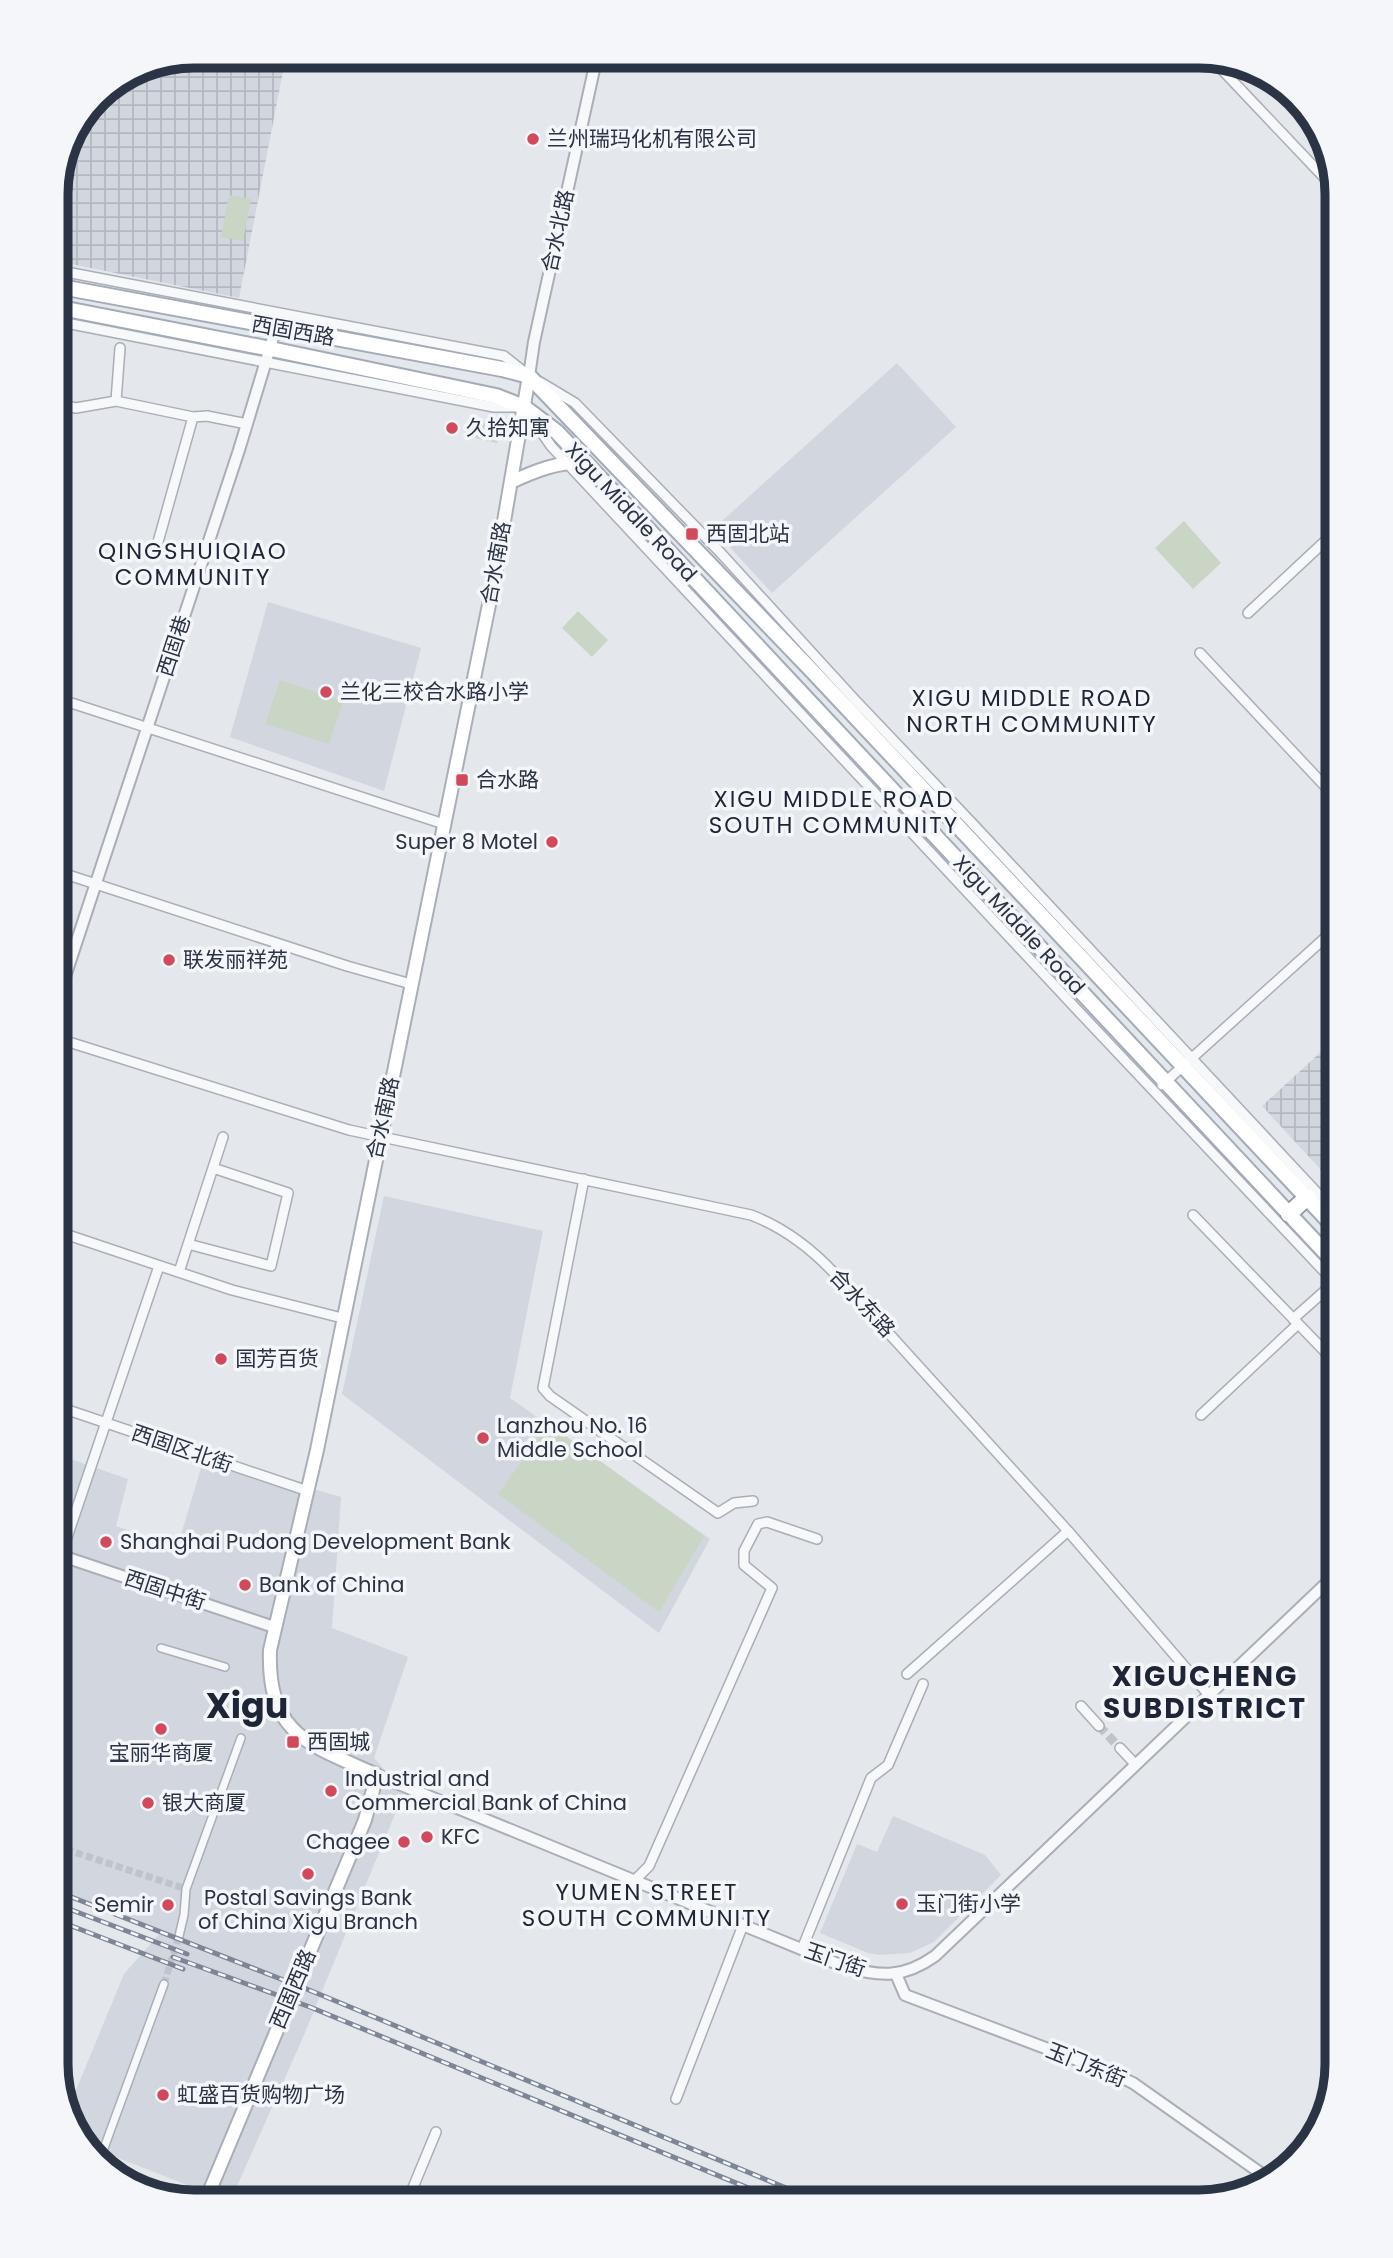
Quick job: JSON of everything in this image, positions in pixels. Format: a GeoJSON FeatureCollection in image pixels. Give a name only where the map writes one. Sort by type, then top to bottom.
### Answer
{"type":"FeatureCollection","features":[{"type":"Feature","properties":{"kind":"highway"},"geometry":{"type":"LineString","coordinates":[[1289,1214],[1307,1198]]}},
{"type":"Feature","properties":{"kind":"main road","name":"西固西路"},"geometry":{"type":"LineString","coordinates":[[69,288],[529,376]]}},
{"type":"Feature","properties":{"kind":"main road","name":"西固西路"},"geometry":{"type":"LineString","coordinates":[[69,310],[269,355],[496,396],[524,407]]}},
{"type":"Feature","properties":{"kind":"main road","name":"合水北路"},"geometry":{"type":"LineString","coordinates":[[524,407],[529,376]]}},
{"type":"Feature","properties":{"kind":"main road","name":"Xigu Middle Road"},"geometry":{"type":"LineString","coordinates":[[529,376],[1187,1061],[1325,1217]]}},
{"type":"Feature","properties":{"kind":"main road","name":"Xigu Middle Road"},"geometry":{"type":"LineString","coordinates":[[524,407],[556,432],[584,461],[798,689],[1161,1087],[1325,1252]]}},
{"type":"Feature","properties":{"kind":"main road","name":"合水南路"},"geometry":{"type":"LineString","coordinates":[[377,1775],[302,1739],[286,1722],[270,1698],[270,1667],[275,1627],[308,1491],[493,585],[524,407]]}},
{"type":"Feature","properties":{"kind":"main road"},"geometry":{"type":"LineString","coordinates":[[511,482],[565,462],[584,461]]}},
{"type":"Feature","properties":{"kind":"main road"},"geometry":{"type":"LineString","coordinates":[[798,689],[814,673]]}},
{"type":"Feature","properties":{"kind":"main road","name":"西固西路"},"geometry":{"type":"LineString","coordinates":[[210,2189],[365,1820],[377,1775]]}},
{"type":"Feature","properties":{"kind":"street","name":"合水北路"},"geometry":{"type":"LineString","coordinates":[[529,376],[594,69]]}},
{"type":"Feature","properties":{"kind":"street"},"geometry":{"type":"LineString","coordinates":[[1223,71],[1324,177]]}},
{"type":"Feature","properties":{"kind":"street"},"geometry":{"type":"LineString","coordinates":[[69,272],[504,356],[529,376],[575,402],[718,550],[1187,1061],[1325,1202]]}},
{"type":"Feature","properties":{"kind":"street"},"geometry":{"type":"LineString","coordinates":[[69,323],[269,355]]}},
{"type":"Feature","properties":{"kind":"street","name":"西固巷"},"geometry":{"type":"LineString","coordinates":[[69,966],[247,424],[276,328]]}},
{"type":"Feature","properties":{"kind":"street"},"geometry":{"type":"LineString","coordinates":[[116,401],[120,348]]}},
{"type":"Feature","properties":{"kind":"street"},"geometry":{"type":"LineString","coordinates":[[69,407],[76,408],[116,401],[193,417],[207,416],[247,424]]}},
{"type":"Feature","properties":{"kind":"street"},"geometry":{"type":"LineString","coordinates":[[524,407],[565,462],[1161,1087],[1325,1270]]}},
{"type":"Feature","properties":{"kind":"street"},"geometry":{"type":"LineString","coordinates":[[158,542],[193,417]]}},
{"type":"Feature","properties":{"kind":"street"},"geometry":{"type":"LineString","coordinates":[[1248,613],[1325,541]]}},
{"type":"Feature","properties":{"kind":"street"},"geometry":{"type":"LineString","coordinates":[[1200,653],[1325,786]]}},
{"type":"Feature","properties":{"kind":"street"},"geometry":{"type":"LineString","coordinates":[[69,702],[444,824]]}},
{"type":"Feature","properties":{"kind":"street"},"geometry":{"type":"LineString","coordinates":[[69,875],[347,966],[411,984]]}},
{"type":"Feature","properties":{"kind":"street"},"geometry":{"type":"LineString","coordinates":[[1161,1087],[1325,938]]}},
{"type":"Feature","properties":{"kind":"street","name":"合水东路"},"geometry":{"type":"LineString","coordinates":[[69,1042],[349,1130],[751,1215],[767,1221],[817,1255],[836,1275],[1069,1531],[1209,1695]]}},
{"type":"Feature","properties":{"kind":"street"},"geometry":{"type":"LineString","coordinates":[[179,1272],[223,1137]]}},
{"type":"Feature","properties":{"kind":"street"},"geometry":{"type":"LineString","coordinates":[[188,1244],[271,1266],[288,1193],[213,1168]]}},
{"type":"Feature","properties":{"kind":"street"},"geometry":{"type":"LineString","coordinates":[[584,1179],[543,1388],[550,1396],[718,1513],[734,1503],[753,1502]]}},
{"type":"Feature","properties":{"kind":"street"},"geometry":{"type":"LineString","coordinates":[[1193,1215],[1325,1351]]}},
{"type":"Feature","properties":{"kind":"street"},"geometry":{"type":"LineString","coordinates":[[68,1235],[232,1290],[342,1318]]}},
{"type":"Feature","properties":{"kind":"street"},"geometry":{"type":"LineString","coordinates":[[68,1529],[159,1266]]}},
{"type":"Feature","properties":{"kind":"street"},"geometry":{"type":"LineString","coordinates":[[1201,1415],[1325,1293]]}},
{"type":"Feature","properties":{"kind":"street","name":"西固区北街"},"geometry":{"type":"LineString","coordinates":[[68,1410],[308,1491]]}},
{"type":"Feature","properties":{"kind":"street"},"geometry":{"type":"LineString","coordinates":[[635,1880],[649,1866],[772,1588],[744,1565],[744,1551],[758,1524],[767,1522],[817,1539]]}},
{"type":"Feature","properties":{"kind":"street"},"geometry":{"type":"LineString","coordinates":[[908,1674],[1069,1531]]}},
{"type":"Feature","properties":{"kind":"street","name":"西固中街"},"geometry":{"type":"LineString","coordinates":[[68,1558],[275,1627]]}},
{"type":"Feature","properties":{"kind":"street","name":"玉门街"},"geometry":{"type":"LineString","coordinates":[[377,1775],[845,1967],[896,1974],[920,1967],[935,1956],[1325,1584]]}},
{"type":"Feature","properties":{"kind":"street"},"geometry":{"type":"LineString","coordinates":[[161,1648],[225,1667]]}},
{"type":"Feature","properties":{"kind":"street"},"geometry":{"type":"LineString","coordinates":[[802,1949],[871,1778],[888,1765],[923,1684]]}},
{"type":"Feature","properties":{"kind":"street"},"geometry":{"type":"LineString","coordinates":[[1081,1706],[1099,1726]]}},
{"type":"Feature","properties":{"kind":"street"},"geometry":{"type":"LineString","coordinates":[[179,1936],[186,1889],[241,1738]]}},
{"type":"Feature","properties":{"kind":"street"},"geometry":{"type":"LineString","coordinates":[[1120,1748],[1136,1765]]}},
{"type":"Feature","properties":{"kind":"street"},"geometry":{"type":"LineString","coordinates":[[676,2099],[743,1925]]}},
{"type":"Feature","properties":{"kind":"street","name":"玉门东街"},"geometry":{"type":"LineString","coordinates":[[896,1974],[905,1995],[1133,2083],[1261,2173]]}},
{"type":"Feature","properties":{"kind":"street"},"geometry":{"type":"LineString","coordinates":[[103,2151],[164,1984]]}},
{"type":"Feature","properties":{"kind":"street"},"geometry":{"type":"LineString","coordinates":[[412,2189],[436,2132]]}},
{"type":"Feature","properties":{"kind":"shaded area"},"geometry":{"type":"Polygon","coordinates":[[[186,69],[283,69],[239,298],[69,264],[69,177],[81,138],[94,117],[111,99],[146,78],[186,69]]]}},
{"type":"Feature","properties":{"kind":"shaded area"},"geometry":{"type":"Polygon","coordinates":[[[897,363],[956,427],[772,593],[713,529],[897,363]]]}},
{"type":"Feature","properties":{"kind":"shaded area","name":"兰化三校合水路小学"},"geometry":{"type":"Polygon","coordinates":[[[268,602],[421,648],[384,791],[230,737],[268,602]]]}},
{"type":"Feature","properties":{"kind":"shaded area"},"geometry":{"type":"Polygon","coordinates":[[[1325,1048],[1325,1174],[1262,1106],[1325,1048]]]}},
{"type":"Feature","properties":{"kind":"shaded area","name":"Lanzhou No. 16 Middle School"},"geometry":{"type":"Polygon","coordinates":[[[384,1196],[543,1231],[510,1398],[710,1539],[659,1633],[342,1394],[384,1196]]]}},
{"type":"Feature","properties":{"kind":"shaded area"},"geometry":{"type":"Polygon","coordinates":[[[68,1458],[128,1479],[116,1526],[177,1548],[204,1458],[341,1497],[332,1628],[408,1657],[374,1758],[404,1792],[304,2035],[236,2189],[197,2189],[105,2153],[81,2120],[73,2097],[124,1974],[161,1932],[68,1897],[68,1458]]]}},
{"type":"Feature","properties":{"kind":"shaded area","name":"玉门街小学"},"geometry":{"type":"Polygon","coordinates":[[[893,1816],[985,1855],[1001,1875],[934,1942],[910,1953],[879,1955],[820,1933],[857,1844],[877,1852],[893,1816]]]}},
{"type":"Feature","properties":{"kind":"green space"},"geometry":{"type":"Polygon","coordinates":[[[229,195],[251,199],[243,241],[221,237],[229,195]]]}},
{"type":"Feature","properties":{"kind":"green space"},"geometry":{"type":"Polygon","coordinates":[[[480,419],[492,422],[500,433],[497,443],[475,438],[480,419]]]}},
{"type":"Feature","properties":{"kind":"green space"},"geometry":{"type":"Polygon","coordinates":[[[1184,521],[1221,563],[1193,589],[1155,548],[1184,521]]]}},
{"type":"Feature","properties":{"kind":"green space"},"geometry":{"type":"Polygon","coordinates":[[[578,611],[608,640],[592,657],[562,628],[578,611]]]}},
{"type":"Feature","properties":{"kind":"green space"},"geometry":{"type":"Polygon","coordinates":[[[280,680],[343,701],[329,744],[265,724],[280,680]]]}},
{"type":"Feature","properties":{"kind":"green space"},"geometry":{"type":"Polygon","coordinates":[[[549,1424],[704,1536],[659,1612],[498,1494],[549,1424]]]}},
{"type":"Feature","properties":{"kind":"tunnel"},"geometry":{"type":"LineString","coordinates":[[1099,1726],[1120,1748]]}},
{"type":"Feature","properties":{"kind":"tunnel"},"geometry":{"type":"LineString","coordinates":[[68,1850],[186,1889]]}},
{"type":"Feature","properties":{"kind":"tunnel"},"geometry":{"type":"LineString","coordinates":[[164,1984],[179,1936]]}},
{"type":"Feature","properties":{"kind":"railway"},"geometry":{"type":"LineString","coordinates":[[68,1896],[314,1992],[790,2190]]}},
{"type":"Feature","properties":{"kind":"railway"},"geometry":{"type":"LineString","coordinates":[[68,1909],[187,1954]]}},
{"type":"Feature","properties":{"kind":"railway"},"geometry":{"type":"LineString","coordinates":[[68,1925],[183,1969]]}},
{"type":"Feature","properties":{"kind":"railway"},"geometry":{"type":"LineString","coordinates":[[173,1957],[310,2007],[752,2190]]}},
{"type":"Feature","properties":{"kind":"place","name":"兰州瑞玛化机有限公司"},"geometry":{"type":"Point","coordinates":[533,139]}},
{"type":"Feature","properties":{"kind":"place","name":"久拾知寓"},"geometry":{"type":"Point","coordinates":[452,428]}},
{"type":"Feature","properties":{"kind":"place","name":"西固北站"},"geometry":{"type":"Point","coordinates":[692,534]}},
{"type":"Feature","properties":{"kind":"place","name":"兰化三校合水路小学"},"geometry":{"type":"Point","coordinates":[326,692]}},
{"type":"Feature","properties":{"kind":"place","name":"合水路"},"geometry":{"type":"Point","coordinates":[462,780]}},
{"type":"Feature","properties":{"kind":"place","name":"Super 8 Motel"},"geometry":{"type":"Point","coordinates":[552,842]}},
{"type":"Feature","properties":{"kind":"place","name":"联发丽祥苑"},"geometry":{"type":"Point","coordinates":[169,960]}},
{"type":"Feature","properties":{"kind":"place","name":"国芳百货"},"geometry":{"type":"Point","coordinates":[221,1359]}},
{"type":"Feature","properties":{"kind":"place","name":"Lanzhou No. 16 Middle School"},"geometry":{"type":"Point","coordinates":[483,1438]}},
{"type":"Feature","properties":{"kind":"place","name":"Shanghai Pudong Development Bank"},"geometry":{"type":"Point","coordinates":[106,1542]}},
{"type":"Feature","properties":{"kind":"place","name":"Bank of China"},"geometry":{"type":"Point","coordinates":[245,1585]}},
{"type":"Feature","properties":{"kind":"place","name":"宝丽华商厦"},"geometry":{"type":"Point","coordinates":[161,1729]}},
{"type":"Feature","properties":{"kind":"place","name":"西固城"},"geometry":{"type":"Point","coordinates":[293,1742]}},
{"type":"Feature","properties":{"kind":"place","name":"Industrial and Commercial Bank of China"},"geometry":{"type":"Point","coordinates":[331,1791]}},
{"type":"Feature","properties":{"kind":"place","name":"银大商厦"},"geometry":{"type":"Point","coordinates":[148,1803]}},
{"type":"Feature","properties":{"kind":"place","name":"KFC"},"geometry":{"type":"Point","coordinates":[427,1837]}},
{"type":"Feature","properties":{"kind":"place","name":"Chagee"},"geometry":{"type":"Point","coordinates":[404,1842]}},
{"type":"Feature","properties":{"kind":"place","name":"Postal Savings Bank of China Xigu Branch"},"geometry":{"type":"Point","coordinates":[308,1874]}},
{"type":"Feature","properties":{"kind":"place","name":"玉门街小学"},"geometry":{"type":"Point","coordinates":[902,1904]}},
{"type":"Feature","properties":{"kind":"place","name":"Semir"},"geometry":{"type":"Point","coordinates":[168,1905]}},
{"type":"Feature","properties":{"kind":"place","name":"虹盛百货购物广场"},"geometry":{"type":"Point","coordinates":[163,2095]}},
{"type":"Feature","properties":{"kind":"district","name":"QINGSHUIQIAO COMMUNITY"},"geometry":{"type":"Point","coordinates":[193,564]}},
{"type":"Feature","properties":{"kind":"district","name":"XIGU MIDDLE ROAD NORTH COMMUNITY"},"geometry":{"type":"Point","coordinates":[1032,711]}},
{"type":"Feature","properties":{"kind":"district","name":"XIGU MIDDLE ROAD SOUTH COMMUNITY"},"geometry":{"type":"Point","coordinates":[834,812]}},
{"type":"Feature","properties":{"kind":"district","name":"XIGUCHENG SUBDISTRICT"},"geometry":{"type":"Point","coordinates":[1205,1692]}},
{"type":"Feature","properties":{"kind":"district","name":"Xigu"},"geometry":{"type":"Point","coordinates":[247,1706]}},
{"type":"Feature","properties":{"kind":"district","name":"YUMEN STREET SOUTH COMMUNITY"},"geometry":{"type":"Point","coordinates":[647,1905]}}]}
